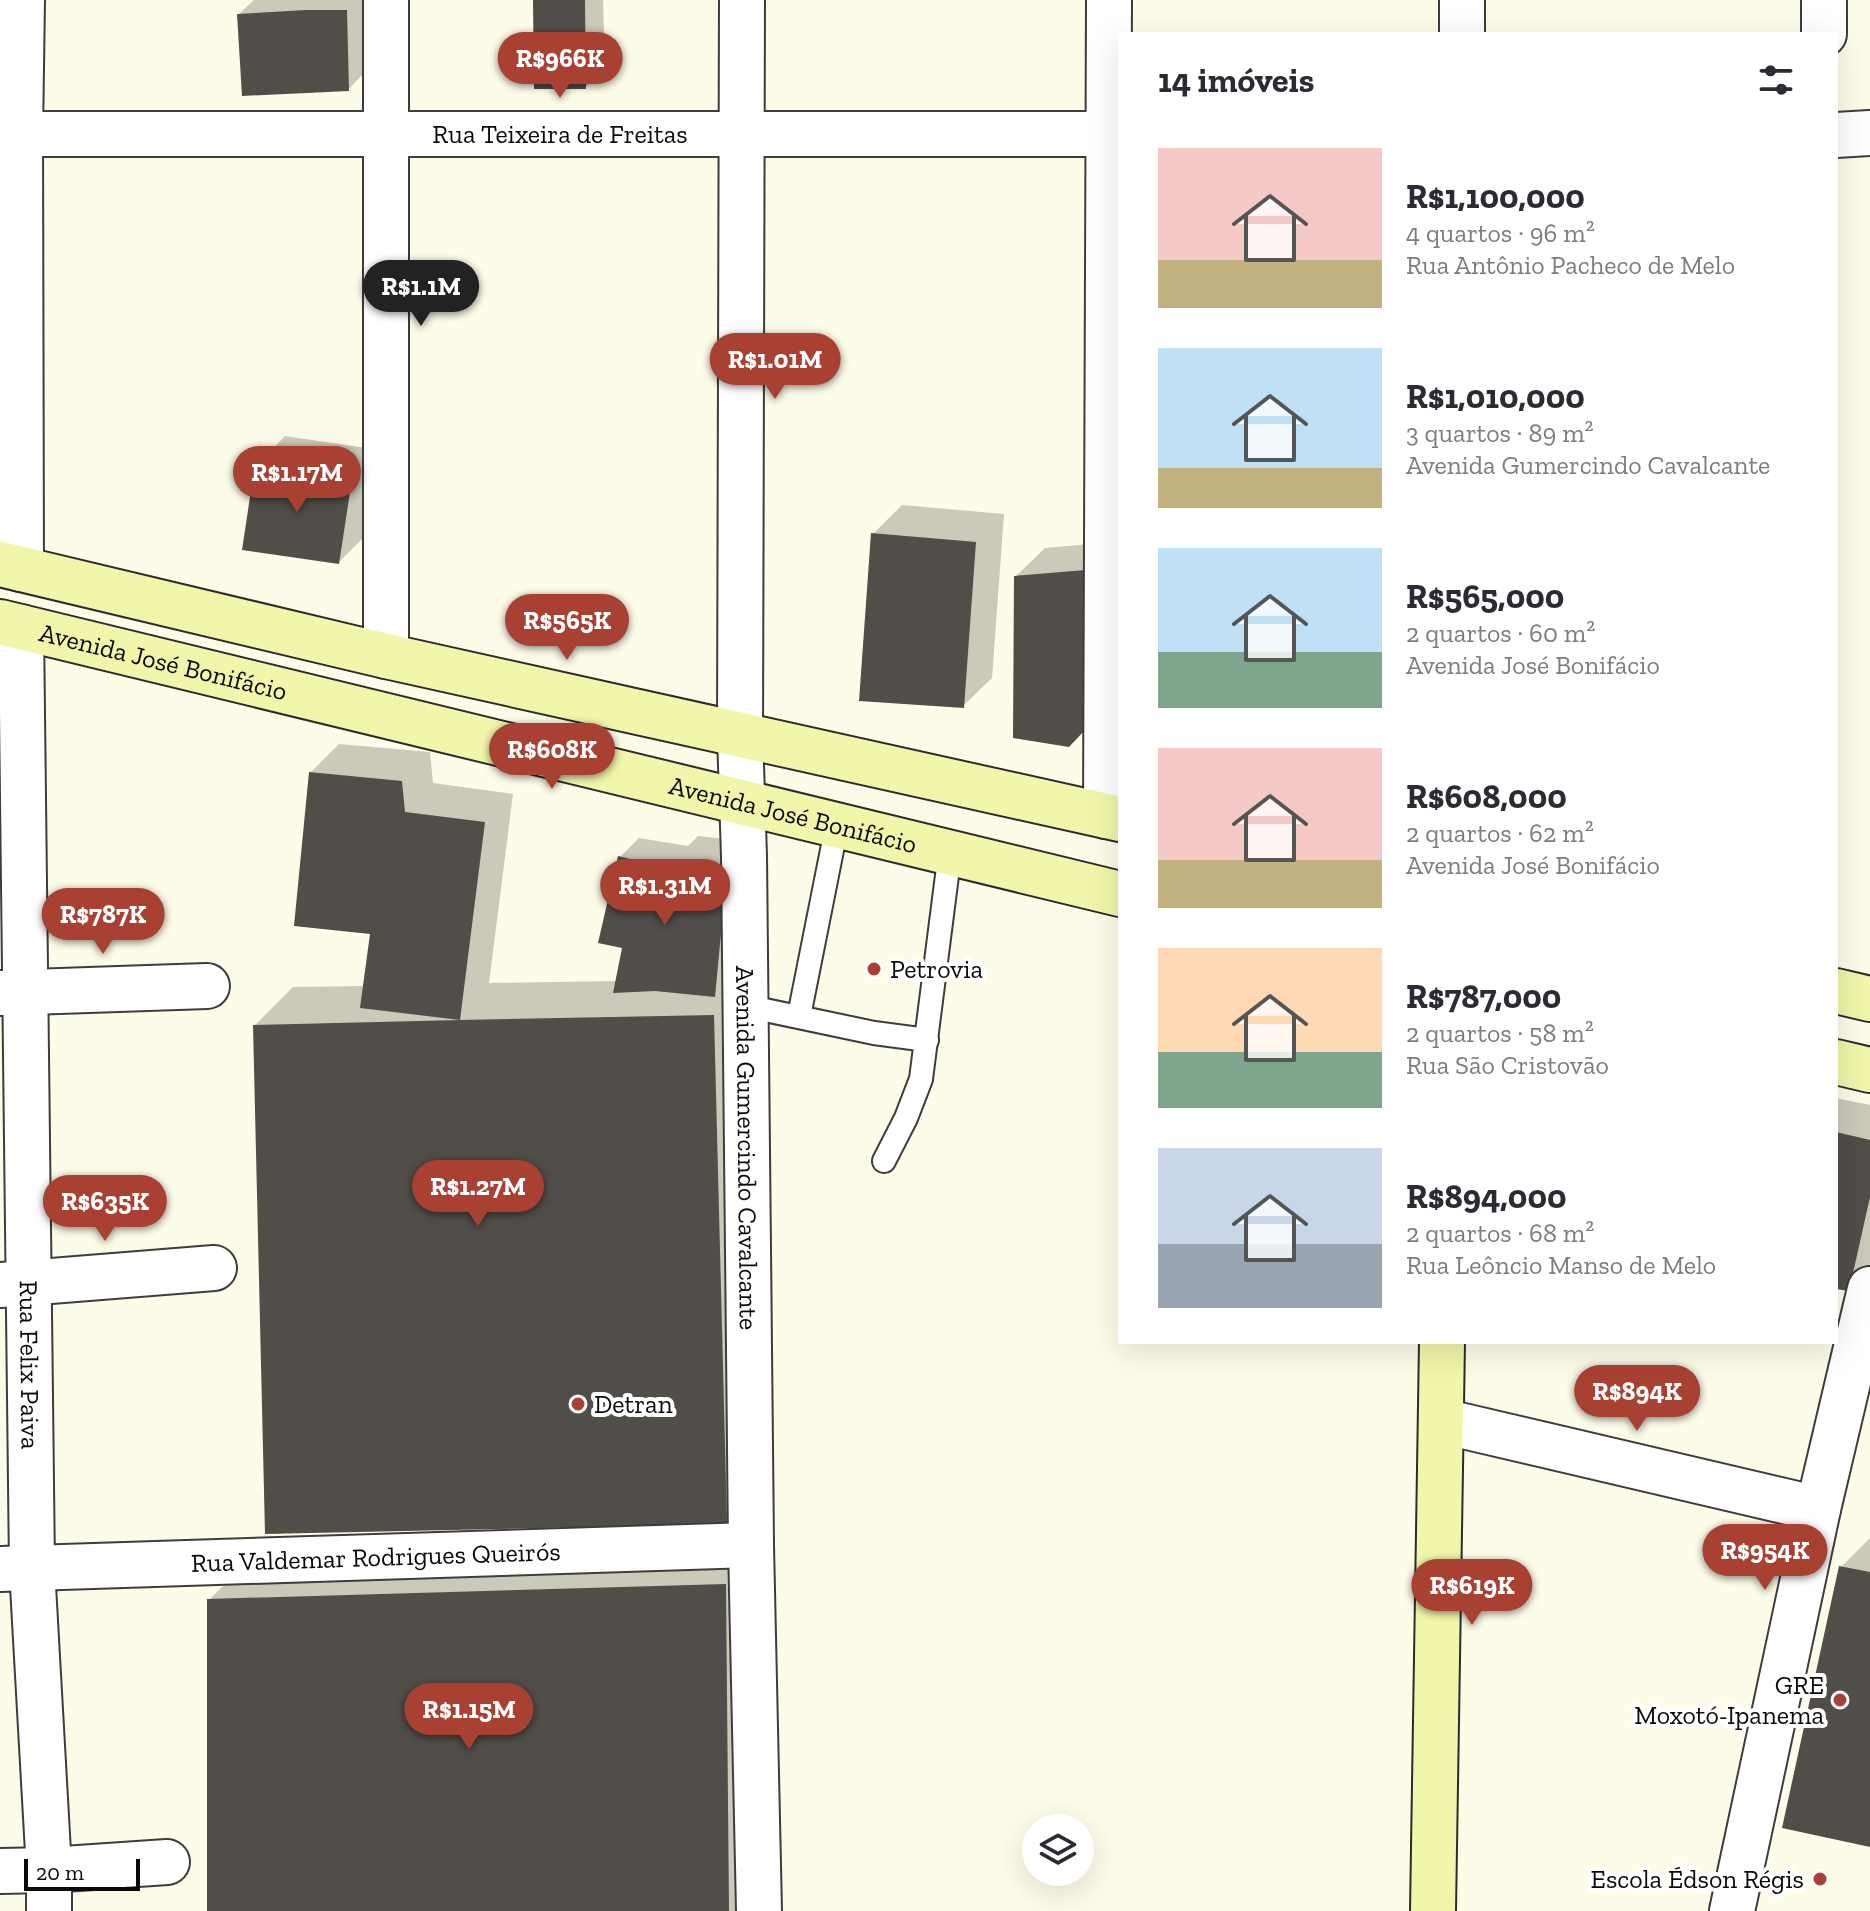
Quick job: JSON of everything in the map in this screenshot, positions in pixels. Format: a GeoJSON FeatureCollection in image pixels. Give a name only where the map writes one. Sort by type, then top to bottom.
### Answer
{"type":"FeatureCollection","features":[{"type":"Feature","properties":{"kind":"main road"},"geometry":{"type":"LineString","coordinates":[[10,567],[386,656],[1113,818]]}},
{"type":"Feature","properties":{"kind":"main road","name":"Avenida José Bonifácio"},"geometry":{"type":"LineString","coordinates":[[10,625],[1118,894]]}},
{"type":"Feature","properties":{"kind":"main road"},"geometry":{"type":"LineString","coordinates":[[1838,991],[1870,999]]}},
{"type":"Feature","properties":{"kind":"main road"},"geometry":{"type":"LineString","coordinates":[[1838,1062],[1870,1070]]}},
{"type":"Feature","properties":{"kind":"main road"},"geometry":{"type":"LineString","coordinates":[[1433,1911],[1442,1344]]}},
{"type":"Feature","properties":{"kind":"street"},"geometry":{"type":"LineString","coordinates":[[10,567],[10,134],[22,0]]}},
{"type":"Feature","properties":{"kind":"street"},"geometry":{"type":"LineString","coordinates":[[386,0],[386,656]]}},
{"type":"Feature","properties":{"kind":"street","name":"Avenida Gumercindo Cavalcante"},"geometry":{"type":"LineString","coordinates":[[742,0],[740,735],[759,1911]]}},
{"type":"Feature","properties":{"kind":"street"},"geometry":{"type":"LineString","coordinates":[[1109,0],[1115,134],[1113,818]]}},
{"type":"Feature","properties":{"kind":"street"},"geometry":{"type":"LineString","coordinates":[[1462,0],[1462,32]]}},
{"type":"Feature","properties":{"kind":"street"},"geometry":{"type":"LineString","coordinates":[[1824,0],[1824,32]]}},
{"type":"Feature","properties":{"kind":"street"},"geometry":{"type":"LineString","coordinates":[[1838,135],[1870,133]]}},
{"type":"Feature","properties":{"kind":"street","name":"Rua Teixeira de Freitas"},"geometry":{"type":"LineString","coordinates":[[10,134],[1115,134]]}},
{"type":"Feature","properties":{"kind":"street","name":"Rua Felix Paiva"},"geometry":{"type":"LineString","coordinates":[[10,625],[16,1568],[49,1891]]}},
{"type":"Feature","properties":{"kind":"street"},"geometry":{"type":"LineString","coordinates":[[12,993],[207,986]]}},
{"type":"Feature","properties":{"kind":"street"},"geometry":{"type":"LineString","coordinates":[[14,1285],[214,1268]]}},
{"type":"Feature","properties":{"kind":"street"},"geometry":{"type":"LineString","coordinates":[[1732,1911],[1818,1509],[1870,1289]]}},
{"type":"Feature","properties":{"kind":"street"},"geometry":{"type":"LineString","coordinates":[[1442,1421],[1818,1509]]}},
{"type":"Feature","properties":{"kind":"street","name":"Rua Valdemar Rodrigues Queirós"},"geometry":{"type":"LineString","coordinates":[[16,1568],[751,1545]]}},
{"type":"Feature","properties":{"kind":"street"},"geometry":{"type":"LineString","coordinates":[[0,1871],[49,1891],[167,1862]]}},
{"type":"Feature","properties":{"kind":"lane"},"geometry":{"type":"LineString","coordinates":[[799,1016],[837,825]]}},
{"type":"Feature","properties":{"kind":"lane"},"geometry":{"type":"LineString","coordinates":[[884,1161],[921,1079],[950,852]]}},
{"type":"Feature","properties":{"kind":"lane"},"geometry":{"type":"LineString","coordinates":[[746,1006],[874,1033],[927,1040]]}},
{"type":"Feature","properties":{"kind":"building"},"geometry":{"type":"Polygon","coordinates":[[[533,0],[585,0],[586,89],[534,89],[533,0]]]}},
{"type":"Feature","properties":{"kind":"building"},"geometry":{"type":"Polygon","coordinates":[[[347,10],[349,91],[242,96],[237,14],[347,10]]]}},
{"type":"Feature","properties":{"kind":"building"},"geometry":{"type":"Polygon","coordinates":[[[255,464],[352,479],[339,564],[242,550],[255,464]]]}},
{"type":"Feature","properties":{"kind":"building"},"geometry":{"type":"Polygon","coordinates":[[[871,533],[976,542],[964,708],[859,701],[871,533]]]}},
{"type":"Feature","properties":{"kind":"building"},"geometry":{"type":"Polygon","coordinates":[[[1086,570],[1086,729],[1069,747],[1013,738],[1014,576],[1086,570]]]}},
{"type":"Feature","properties":{"kind":"building"},"geometry":{"type":"Polygon","coordinates":[[[309,772],[402,781],[405,812],[485,822],[460,1020],[360,1008],[370,934],[294,926],[309,772]]]}},
{"type":"Feature","properties":{"kind":"building"},"geometry":{"type":"Polygon","coordinates":[[[618,856],[642,862],[727,870],[715,997],[655,991],[613,993],[622,948],[598,943],[618,856]]]}},
{"type":"Feature","properties":{"kind":"building"},"geometry":{"type":"Polygon","coordinates":[[[714,1015],[727,1524],[265,1534],[253,1025],[714,1015]]]}},
{"type":"Feature","properties":{"kind":"building"},"geometry":{"type":"Polygon","coordinates":[[[1838,1132],[1870,1140],[1870,1197],[1849,1291],[1838,1289],[1838,1132]]]}},
{"type":"Feature","properties":{"kind":"building","name":"GRE Moxotó-Ipanema"},"geometry":{"type":"Polygon","coordinates":[[[1839,1566],[1870,1572],[1870,1847],[1782,1828],[1839,1566]]]}},
{"type":"Feature","properties":{"kind":"building"},"geometry":{"type":"Polygon","coordinates":[[[726,1584],[729,1911],[207,1911],[207,1599],[726,1584]]]}},
{"type":"Feature","properties":{"kind":"place","name":"Petrovia"},"geometry":{"type":"Point","coordinates":[874,969]}},
{"type":"Feature","properties":{"kind":"place","name":"Detran"},"geometry":{"type":"Point","coordinates":[578,1404]}},
{"type":"Feature","properties":{"kind":"place","name":"GRE Moxotó-Ipanema"},"geometry":{"type":"Point","coordinates":[1840,1700]}},
{"type":"Feature","properties":{"kind":"place","name":"Escola Édson Régis"},"geometry":{"type":"Point","coordinates":[1820,1879]}}]}
